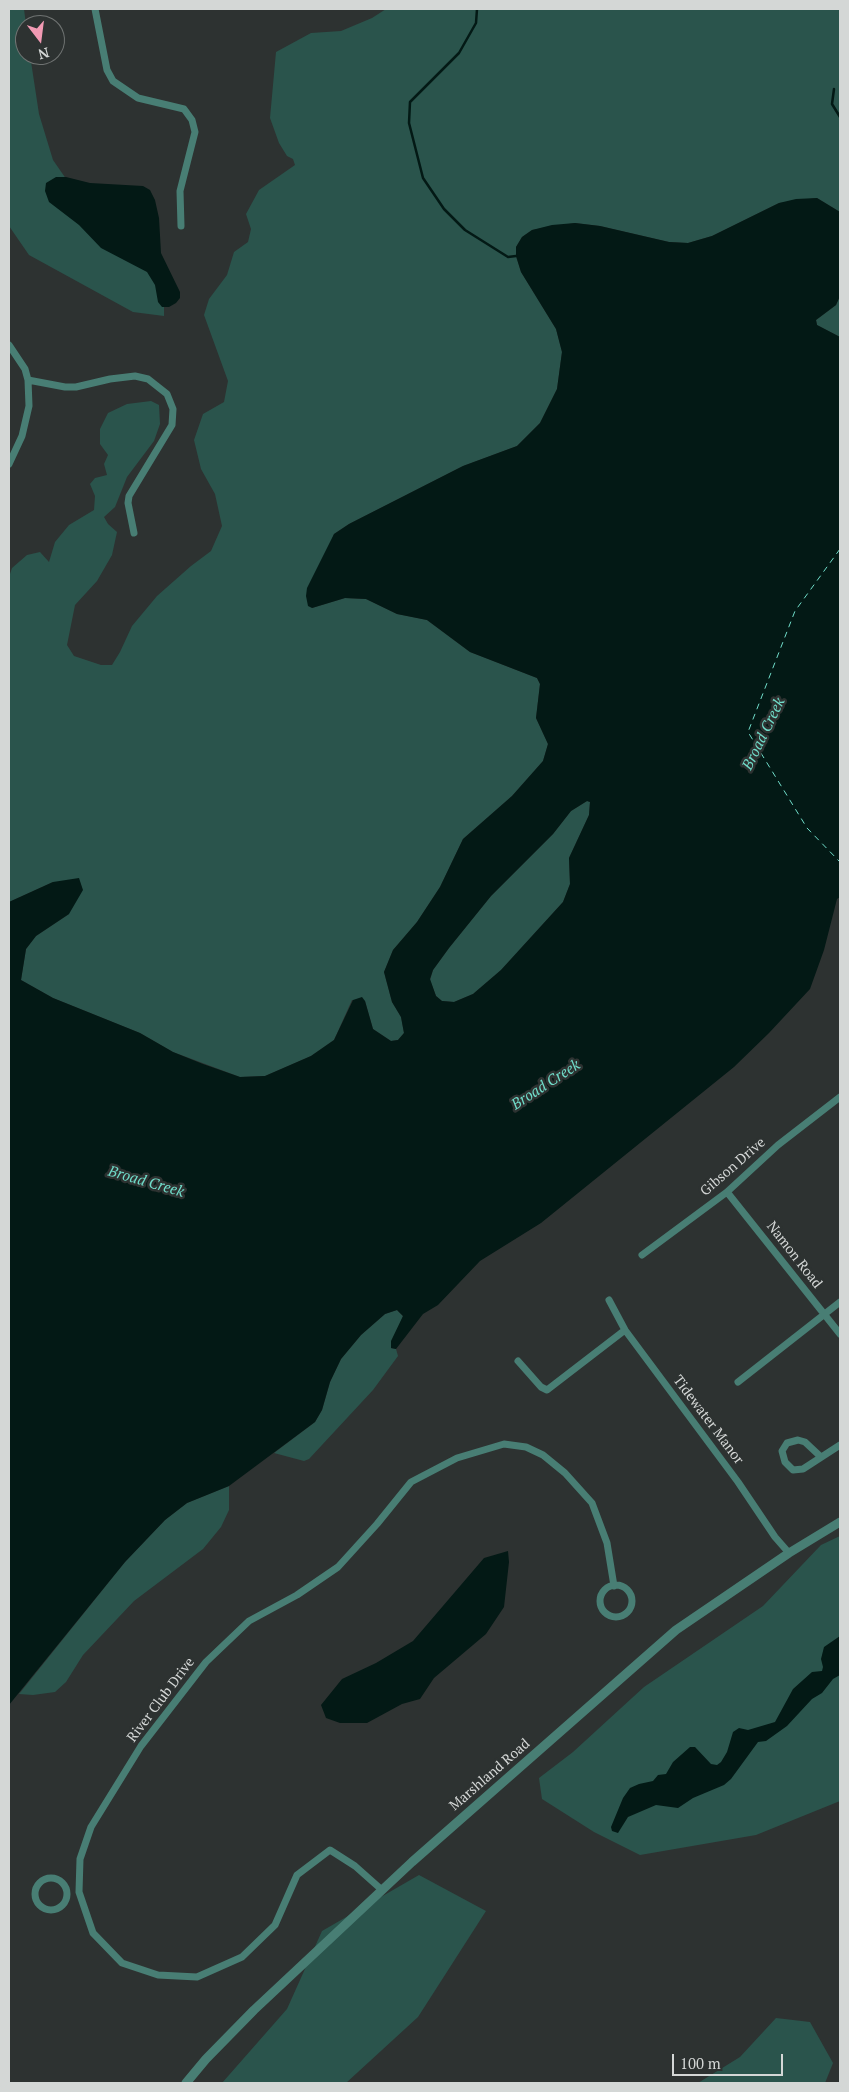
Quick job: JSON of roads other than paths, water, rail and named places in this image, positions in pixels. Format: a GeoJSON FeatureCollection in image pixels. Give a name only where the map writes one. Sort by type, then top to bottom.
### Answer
{"type":"FeatureCollection","features":[{"type":"Feature","properties":{"kind":"street"},"geometry":{"type":"LineString","coordinates":[[95,9],[107,70],[113,81],[138,98],[184,109],[192,120],[195,132],[180,191],[181,226]]}},
{"type":"Feature","properties":{"kind":"street"},"geometry":{"type":"LineString","coordinates":[[9,345],[20,360],[28,380],[29,406],[26,422],[9,464]]}},
{"type":"Feature","properties":{"kind":"street"},"geometry":{"type":"LineString","coordinates":[[28,380],[64,387],[76,387],[110,379],[135,376],[148,379],[167,394],[173,409],[172,425],[129,496],[128,503],[134,533]]}},
{"type":"Feature","properties":{"kind":"street","name":"Gibson Drive"},"geometry":{"type":"LineString","coordinates":[[642,1255],[728,1192],[778,1145],[840,1097]]}},
{"type":"Feature","properties":{"kind":"street","name":"Namon Road"},"geometry":{"type":"LineString","coordinates":[[728,1192],[840,1334]]}},
{"type":"Feature","properties":{"kind":"street","name":"Tidewater Manor"},"geometry":{"type":"LineString","coordinates":[[609,1300],[625,1330],[738,1482],[775,1537],[790,1553]]}},
{"type":"Feature","properties":{"kind":"street"},"geometry":{"type":"LineString","coordinates":[[738,1382],[840,1302]]}},
{"type":"Feature","properties":{"kind":"street"},"geometry":{"type":"LineString","coordinates":[[518,1361],[541,1387],[547,1390],[625,1330]]}},
{"type":"Feature","properties":{"kind":"street"},"geometry":{"type":"LineString","coordinates":[[821,1457],[805,1442],[798,1440],[787,1443],[782,1451],[785,1462],[793,1470],[803,1469],[840,1445]]}},
{"type":"Feature","properties":{"kind":"street","name":"River Club Drive"},"geometry":{"type":"LineString","coordinates":[[382,1890],[355,1866],[330,1850],[297,1875],[275,1925],[242,1956],[197,1977],[158,1975],[122,1963],[93,1933],[79,1892],[80,1859],[91,1826],[142,1746],[206,1662],[249,1621],[298,1595],[338,1567],[377,1524],[411,1482],[457,1458],[504,1444],[526,1447],[543,1455],[565,1473],[592,1503],[607,1543],[614,1586]]}},
{"type":"Feature","properties":{"kind":"street","name":"Marshland Road"},"geometry":{"type":"LineString","coordinates":[[186,2083],[206,2059],[254,2010],[382,1890],[676,1630],[790,1553],[840,1522]]}},
{"type":"Feature","properties":{"kind":"street"},"geometry":{"type":"LineString","coordinates":[[614,1586],[624,1587],[629,1592],[632,1600],[628,1612],[620,1617],[611,1616],[606,1613],[601,1605],[602,1596],[606,1589],[614,1586]]}},
{"type":"Feature","properties":{"kind":"street"},"geometry":{"type":"LineString","coordinates":[[55,1879],[63,1884],[67,1893],[64,1904],[54,1910],[43,1908],[35,1898],[35,1891],[45,1880],[55,1879]]}},
{"type":"Feature","properties":{"kind":"street"},"geometry":{"type":"LineString","coordinates":[[67,1893],[79,1892]]}},
{"type":"Feature","properties":{"kind":"water"},"geometry":{"type":"Polygon","coordinates":[[[56,177],[66,177],[90,183],[143,186],[150,190],[155,200],[159,218],[161,253],[180,292],[180,298],[176,303],[169,307],[162,307],[158,302],[155,285],[147,272],[101,248],[79,225],[49,202],[45,191],[46,183],[56,177]]]}},
{"type":"Feature","properties":{"kind":"water","name":"Broad Creek"},"geometry":{"type":"Polygon","coordinates":[[[817,198],[840,212],[840,296],[836,305],[816,320],[817,325],[840,337],[840,897],[837,899],[824,950],[810,989],[734,1067],[541,1223],[480,1261],[438,1305],[423,1314],[396,1349],[391,1348],[391,1341],[403,1316],[397,1310],[385,1314],[361,1335],[341,1359],[330,1382],[322,1410],[315,1422],[229,1486],[187,1503],[165,1520],[125,1562],[9,1705],[9,902],[53,882],[79,878],[83,890],[69,914],[36,936],[26,949],[21,980],[53,998],[140,1033],[173,1052],[203,1064],[240,1077],[265,1076],[311,1056],[334,1040],[353,1000],[362,997],[365,1001],[373,1029],[391,1041],[398,1040],[404,1033],[401,1017],[392,1002],[384,972],[393,950],[417,922],[440,887],[463,839],[512,796],[543,761],[548,744],[536,718],[540,684],[537,678],[470,652],[427,620],[397,614],[366,599],[345,598],[312,608],[308,606],[307,588],[334,534],[349,524],[463,466],[517,446],[540,423],[557,389],[562,352],[556,329],[521,272],[516,256],[516,247],[522,237],[532,230],[552,225],[575,223],[600,226],[669,242],[688,243],[712,236],[779,203],[796,199],[817,198]],[[587,801],[571,811],[553,834],[491,896],[449,948],[433,970],[430,979],[436,996],[442,1001],[454,1002],[473,994],[501,970],[563,902],[570,884],[569,858],[589,815],[590,802],[587,801]]]}},
{"type":"Feature","properties":{"kind":"water"},"geometry":{"type":"Polygon","coordinates":[[[508,1551],[509,1562],[504,1607],[486,1634],[434,1678],[420,1699],[402,1704],[367,1723],[340,1723],[326,1718],[321,1705],[342,1679],[376,1663],[413,1641],[484,1558],[508,1551]]]}},
{"type":"Feature","properties":{"kind":"water"},"geometry":{"type":"Polygon","coordinates":[[[840,1636],[840,1675],[833,1679],[822,1693],[812,1699],[787,1726],[766,1741],[758,1742],[731,1779],[724,1785],[693,1798],[678,1808],[656,1805],[628,1817],[618,1833],[612,1831],[611,1827],[623,1798],[630,1788],[653,1781],[658,1775],[666,1774],[673,1762],[690,1747],[695,1747],[711,1764],[717,1765],[727,1752],[733,1732],[739,1728],[748,1730],[775,1722],[793,1689],[812,1672],[822,1671],[821,1659],[824,1647],[840,1636]]]}},
{"type":"Feature","properties":{"kind":"waterway"},"geometry":{"type":"LineString","coordinates":[[477,9],[476,23],[459,53],[410,102],[409,123],[423,178],[444,209],[465,230],[508,257],[516,256]]}},
{"type":"Feature","properties":{"kind":"waterway"},"geometry":{"type":"LineString","coordinates":[[834,89],[832,104],[840,117]]}}]}
